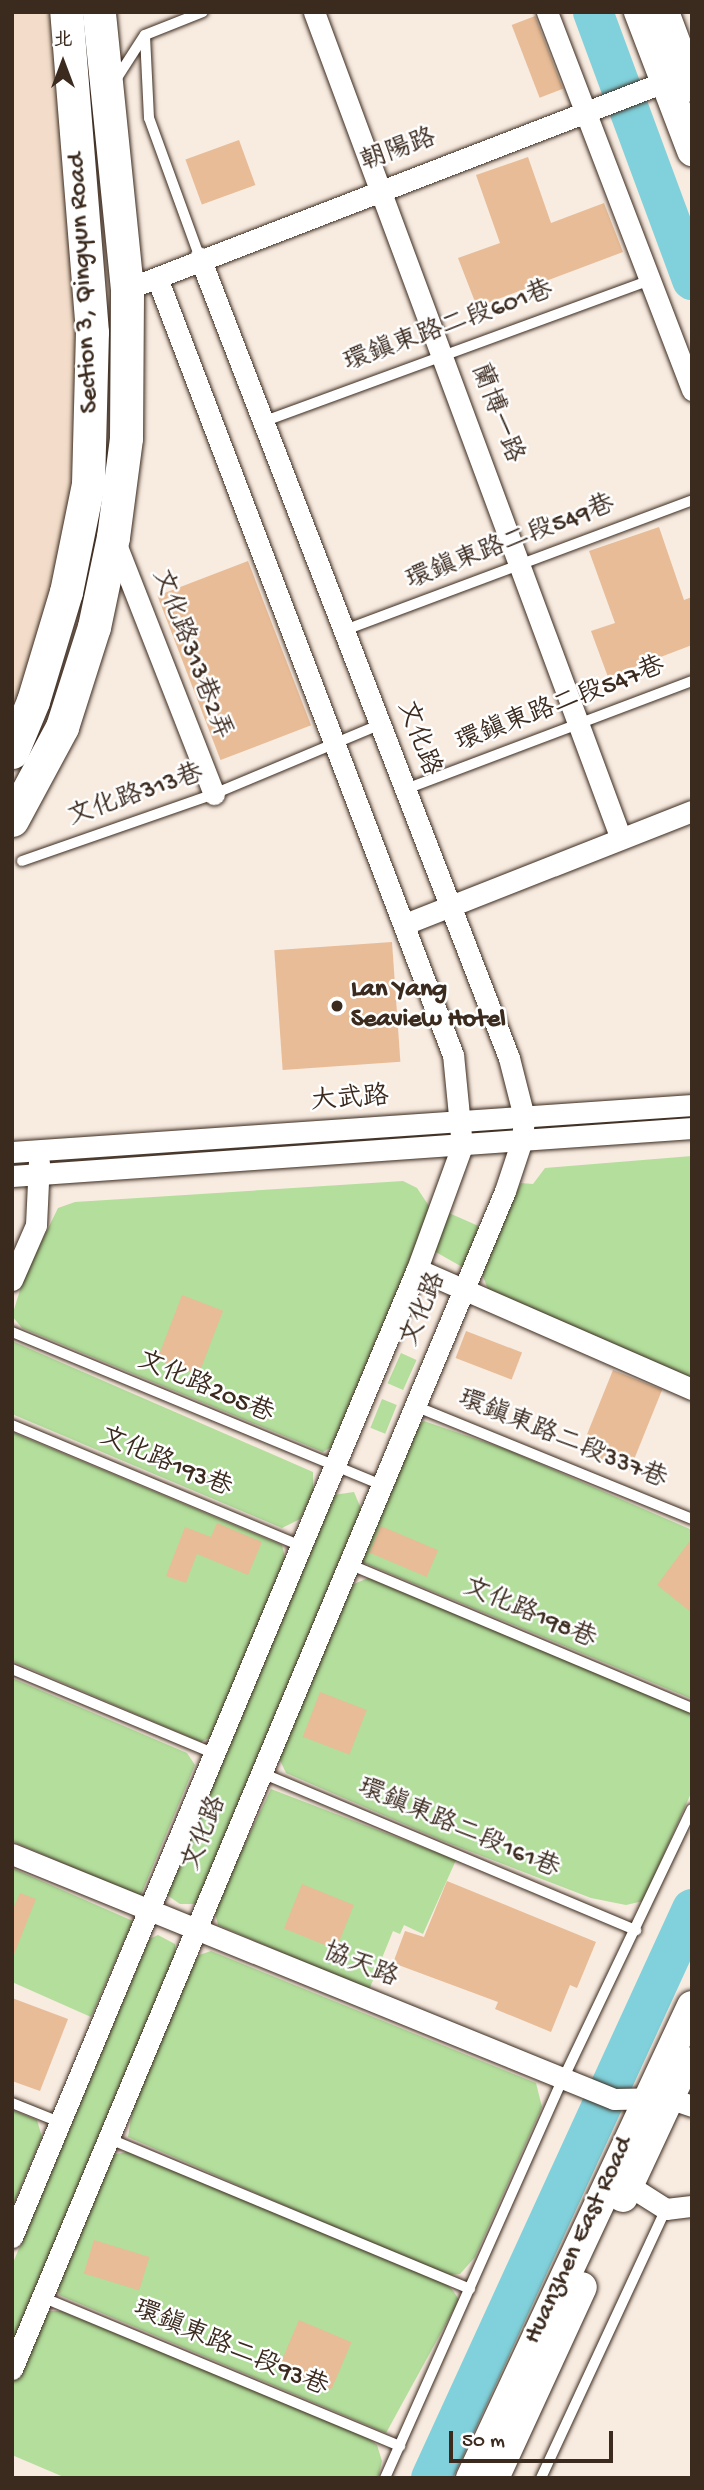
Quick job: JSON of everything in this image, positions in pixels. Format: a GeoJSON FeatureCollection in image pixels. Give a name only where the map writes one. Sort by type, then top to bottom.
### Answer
{"type":"FeatureCollection","features":[{"type":"Feature","properties":{"kind":"main road","name":"Section 3, Qingyun Road"},"geometry":{"type":"LineString","coordinates":[[12,752],[63,604],[88,484],[92,332],[66,12]]}},
{"type":"Feature","properties":{"kind":"main road","name":"Section 3, Qingyun Road"},"geometry":{"type":"LineString","coordinates":[[12,820],[24,767],[62,727],[94,627],[113,537],[125,438],[127,289],[99,12]]}},
{"type":"Feature","properties":{"kind":"main road"},"geometry":{"type":"LineString","coordinates":[[72,99],[106,95]]}},
{"type":"Feature","properties":{"kind":"street","name":"蘭博一路"},"geometry":{"type":"LineString","coordinates":[[314,12],[621,836]]}},
{"type":"Feature","properties":{"kind":"street"},"geometry":{"type":"LineString","coordinates":[[547,12],[692,390]]}},
{"type":"Feature","properties":{"kind":"street"},"geometry":{"type":"LineString","coordinates":[[639,12],[683,78]]}},
{"type":"Feature","properties":{"kind":"street"},"geometry":{"type":"LineString","coordinates":[[664,12],[683,78],[692,151]]}},
{"type":"Feature","properties":{"kind":"street","name":"朝陽路"},"geometry":{"type":"LineString","coordinates":[[127,289],[380,189],[683,78]]}},
{"type":"Feature","properties":{"kind":"street","name":"文化路"},"geometry":{"type":"LineString","coordinates":[[12,2369],[464,1291],[522,1140],[524,1117],[509,1058],[200,258]]}},
{"type":"Feature","properties":{"kind":"street"},"geometry":{"type":"LineString","coordinates":[[12,2237],[215,1754],[299,1545],[334,1469],[417,1269],[462,1146],[453,1055],[157,278]]}},
{"type":"Feature","properties":{"kind":"street","name":"文化路313巷2弄"},"geometry":{"type":"LineString","coordinates":[[113,537],[214,794]]}},
{"type":"Feature","properties":{"kind":"street"},"geometry":{"type":"LineString","coordinates":[[405,924],[451,908],[621,836],[692,811]]}},
{"type":"Feature","properties":{"kind":"street","name":"大武路"},"geometry":{"type":"LineString","coordinates":[[12,1152],[692,1105]]}},
{"type":"Feature","properties":{"kind":"street","name":"大武路"},"geometry":{"type":"LineString","coordinates":[[12,1176],[692,1128]]}},
{"type":"Feature","properties":{"kind":"street"},"geometry":{"type":"LineString","coordinates":[[12,1280],[36,1225],[40,1174],[38,1151]]}},
{"type":"Feature","properties":{"kind":"street"},"geometry":{"type":"LineString","coordinates":[[417,1269],[692,1389]]}},
{"type":"Feature","properties":{"kind":"street","name":"協天路"},"geometry":{"type":"LineString","coordinates":[[12,1854],[614,2099],[668,2101]]}},
{"type":"Feature","properties":{"kind":"street","name":"Huanzhen East Road"},"geometry":{"type":"LineString","coordinates":[[471,2478],[668,2101],[692,2006]]}},
{"type":"Feature","properties":{"kind":"street","name":"Huanzhen East Road"},"geometry":{"type":"LineString","coordinates":[[494,2478],[692,2051]]}},
{"type":"Feature","properties":{"kind":"street"},"geometry":{"type":"LineString","coordinates":[[628,2185],[666,2209],[692,2206]]}},
{"type":"Feature","properties":{"kind":"lane"},"geometry":{"type":"LineString","coordinates":[[106,95],[145,35],[203,12]]}},
{"type":"Feature","properties":{"kind":"lane"},"geometry":{"type":"LineString","coordinates":[[145,35],[149,118],[200,258]]}},
{"type":"Feature","properties":{"kind":"lane","name":"環鎮東路二段601巷"},"geometry":{"type":"LineString","coordinates":[[265,421],[442,353],[650,280]]}},
{"type":"Feature","properties":{"kind":"lane","name":"環鎮東路二段549巷"},"geometry":{"type":"LineString","coordinates":[[345,630],[692,500]]}},
{"type":"Feature","properties":{"kind":"lane","name":"環鎮東路二段547巷"},"geometry":{"type":"LineString","coordinates":[[406,789],[692,681]]}},
{"type":"Feature","properties":{"kind":"lane","name":"文化路313巷"},"geometry":{"type":"LineString","coordinates":[[22,861],[214,794],[337,745],[381,724]]}},
{"type":"Feature","properties":{"kind":"lane","name":"文化路205巷"},"geometry":{"type":"LineString","coordinates":[[12,1332],[334,1469],[381,1485]]}},
{"type":"Feature","properties":{"kind":"lane","name":"環鎮東路二段337巷"},"geometry":{"type":"LineString","coordinates":[[415,1406],[692,1519]]}},
{"type":"Feature","properties":{"kind":"lane","name":"文化路193巷"},"geometry":{"type":"LineString","coordinates":[[12,1425],[299,1545]]}},
{"type":"Feature","properties":{"kind":"lane","name":"文化路198巷"},"geometry":{"type":"LineString","coordinates":[[349,1564],[692,1708]]}},
{"type":"Feature","properties":{"kind":"lane"},"geometry":{"type":"LineString","coordinates":[[12,1669],[215,1754]]}},
{"type":"Feature","properties":{"kind":"lane","name":"環鎮東路二段161巷"},"geometry":{"type":"LineString","coordinates":[[262,1773],[636,1930]]}},
{"type":"Feature","properties":{"kind":"lane"},"geometry":{"type":"LineString","coordinates":[[385,2478],[470,2289],[571,2082],[636,1930],[692,1809]]}},
{"type":"Feature","properties":{"kind":"lane"},"geometry":{"type":"LineString","coordinates":[[12,2103],[59,2122]]}},
{"type":"Feature","properties":{"kind":"lane"},"geometry":{"type":"LineString","coordinates":[[110,2139],[470,2289]]}},
{"type":"Feature","properties":{"kind":"lane"},"geometry":{"type":"LineString","coordinates":[[541,2478],[666,2209]]}},
{"type":"Feature","properties":{"kind":"lane","name":"環鎮東路二段93巷"},"geometry":{"type":"LineString","coordinates":[[42,2297],[400,2446]]}},
{"type":"Feature","properties":{"kind":"shaded area"},"geometry":{"type":"Polygon","coordinates":[[[12,12],[56,12],[84,322],[72,531],[12,730],[12,12]]]}},
{"type":"Feature","properties":{"kind":"green space"},"geometry":{"type":"Polygon","coordinates":[[[692,1156],[692,1378],[488,1289],[482,1274],[484,1260],[521,1183],[533,1184],[545,1168],[692,1156]]]}},
{"type":"Feature","properties":{"kind":"green space"},"geometry":{"type":"Polygon","coordinates":[[[403,1181],[417,1188],[429,1206],[427,1222],[336,1444],[323,1452],[22,1328],[12,1316],[23,1280],[58,1208],[75,1202],[403,1181]]]}},
{"type":"Feature","properties":{"kind":"green space"},"geometry":{"type":"Polygon","coordinates":[[[449,1213],[483,1228],[464,1268],[434,1251],[449,1213]]]}},
{"type":"Feature","properties":{"kind":"green space"},"geometry":{"type":"Polygon","coordinates":[[[12,1341],[313,1472],[313,1493],[300,1519],[282,1528],[12,1414],[12,1341]]]}},
{"type":"Feature","properties":{"kind":"green space"},"geometry":{"type":"Polygon","coordinates":[[[401,1353],[417,1360],[403,1390],[388,1383],[401,1353]]]}},
{"type":"Feature","properties":{"kind":"green space"},"geometry":{"type":"Polygon","coordinates":[[[382,1399],[397,1405],[385,1434],[370,1428],[382,1399]]]}},
{"type":"Feature","properties":{"kind":"green space"},"geometry":{"type":"Polygon","coordinates":[[[424,1421],[508,1450],[692,1530],[692,1699],[362,1562],[410,1431],[424,1421]]]}},
{"type":"Feature","properties":{"kind":"green space"},"geometry":{"type":"Polygon","coordinates":[[[12,1432],[282,1545],[286,1562],[213,1736],[201,1742],[12,1661],[12,1432]]]}},
{"type":"Feature","properties":{"kind":"green space"},"geometry":{"type":"Polygon","coordinates":[[[354,1492],[362,1511],[196,1904],[180,1904],[167,1895],[333,1495],[354,1492]]]}},
{"type":"Feature","properties":{"kind":"green space"},"geometry":{"type":"Polygon","coordinates":[[[368,1578],[692,1712],[692,1791],[643,1901],[626,1905],[591,1898],[443,1841],[286,1773],[278,1756],[310,1686],[339,1605],[347,1587],[368,1578]]]}},
{"type":"Feature","properties":{"kind":"green space"},"geometry":{"type":"Polygon","coordinates":[[[12,1678],[187,1753],[195,1765],[140,1897],[12,1841],[12,1678]]]}},
{"type":"Feature","properties":{"kind":"green space"},"geometry":{"type":"Polygon","coordinates":[[[271,1789],[456,1860],[423,1934],[404,1925],[400,1934],[393,1931],[369,1990],[218,1925],[215,1913],[219,1898],[271,1789]]]}},
{"type":"Feature","properties":{"kind":"green space"},"geometry":{"type":"Polygon","coordinates":[[[12,1868],[133,1921],[91,2017],[12,1982],[12,1868]]]}},
{"type":"Feature","properties":{"kind":"green space"},"geometry":{"type":"Polygon","coordinates":[[[158,1935],[175,1944],[175,1956],[12,2348],[12,2265],[149,1939],[158,1935]]]}},
{"type":"Feature","properties":{"kind":"green space"},"geometry":{"type":"Polygon","coordinates":[[[211,1951],[536,2083],[542,2107],[475,2257],[460,2274],[450,2275],[379,2247],[128,2137],[134,2099],[189,1971],[199,1955],[211,1951]]]}},
{"type":"Feature","properties":{"kind":"green space"},"geometry":{"type":"Polygon","coordinates":[[[12,2110],[37,2120],[42,2137],[12,2208],[12,2110]]]}},
{"type":"Feature","properties":{"kind":"green space"},"geometry":{"type":"Polygon","coordinates":[[[127,2152],[445,2282],[459,2300],[386,2433],[59,2295],[56,2282],[111,2155],[127,2152]]]}},
{"type":"Feature","properties":{"kind":"green space"},"geometry":{"type":"Polygon","coordinates":[[[49,2311],[61,2311],[364,2435],[377,2445],[382,2461],[378,2478],[66,2478],[12,2455],[12,2384],[40,2316],[49,2311]]]}},
{"type":"Feature","properties":{"kind":"building"},"geometry":{"type":"Polygon","coordinates":[[[535,16],[563,89],[540,98],[512,25],[535,16]]]}},
{"type":"Feature","properties":{"kind":"building"},"geometry":{"type":"Polygon","coordinates":[[[239,140],[255,185],[202,205],[185,159],[239,140]]]}},
{"type":"Feature","properties":{"kind":"building"},"geometry":{"type":"Polygon","coordinates":[[[528,157],[551,223],[604,203],[623,252],[477,307],[458,258],[500,243],[476,175],[528,157]]]}},
{"type":"Feature","properties":{"kind":"building"},"geometry":{"type":"Polygon","coordinates":[[[659,527],[684,600],[692,597],[692,645],[608,677],[591,631],[615,623],[589,551],[659,527]]]}},
{"type":"Feature","properties":{"kind":"building"},"geometry":{"type":"Polygon","coordinates":[[[248,561],[311,725],[221,760],[157,596],[248,561]]]}},
{"type":"Feature","properties":{"kind":"building","name":"Lan Yang Seaview Hotel"},"geometry":{"type":"Polygon","coordinates":[[[392,942],[400,1062],[283,1070],[274,950],[392,942]]]}},
{"type":"Feature","properties":{"kind":"building"},"geometry":{"type":"Polygon","coordinates":[[[182,1295],[223,1311],[198,1375],[157,1359],[182,1295]]]}},
{"type":"Feature","properties":{"kind":"building"},"geometry":{"type":"Polygon","coordinates":[[[466,1331],[522,1353],[512,1380],[456,1358],[466,1331]]]}},
{"type":"Feature","properties":{"kind":"building"},"geometry":{"type":"Polygon","coordinates":[[[613,1370],[662,1390],[630,1471],[580,1451],[613,1370]]]}},
{"type":"Feature","properties":{"kind":"building"},"geometry":{"type":"Polygon","coordinates":[[[217,1523],[262,1542],[248,1575],[197,1554],[186,1583],[166,1576],[185,1527],[211,1537],[217,1523]]]}},
{"type":"Feature","properties":{"kind":"building"},"geometry":{"type":"Polygon","coordinates":[[[381,1526],[438,1550],[427,1577],[370,1553],[381,1526]]]}},
{"type":"Feature","properties":{"kind":"building"},"geometry":{"type":"Polygon","coordinates":[[[692,1538],[692,1613],[657,1585],[692,1538]]]}},
{"type":"Feature","properties":{"kind":"building"},"geometry":{"type":"Polygon","coordinates":[[[320,1692],[367,1710],[349,1755],[303,1737],[320,1692]]]}},
{"type":"Feature","properties":{"kind":"building"},"geometry":{"type":"Polygon","coordinates":[[[447,1881],[596,1942],[577,1988],[570,1985],[551,2032],[495,2009],[498,2002],[393,1963],[405,1931],[424,1937],[447,1881]]]}},
{"type":"Feature","properties":{"kind":"building"},"geometry":{"type":"Polygon","coordinates":[[[302,1884],[354,1905],[336,1949],[284,1929],[302,1884]]]}},
{"type":"Feature","properties":{"kind":"building"},"geometry":{"type":"Polygon","coordinates":[[[20,1893],[36,1899],[13,1957],[12,1911],[20,1893]]]}},
{"type":"Feature","properties":{"kind":"building"},"geometry":{"type":"Polygon","coordinates":[[[12,1998],[68,2019],[40,2091],[12,2081],[12,1998]]]}},
{"type":"Feature","properties":{"kind":"building"},"geometry":{"type":"Polygon","coordinates":[[[94,2240],[149,2257],[139,2290],[84,2273],[94,2240]]]}},
{"type":"Feature","properties":{"kind":"building"},"geometry":{"type":"Polygon","coordinates":[[[299,2320],[351,2342],[332,2389],[279,2367],[299,2320]]]}},
{"type":"Feature","properties":{"kind":"waterway"},"geometry":{"type":"LineString","coordinates":[[593,12],[692,280]]}},
{"type":"Feature","properties":{"kind":"waterway"},"geometry":{"type":"LineString","coordinates":[[431,2478],[692,1909]]}},
{"type":"Feature","properties":{"kind":"place","name":"Lan Yang Seaview Hotel"},"geometry":{"type":"Point","coordinates":[337,1006]}}]}
